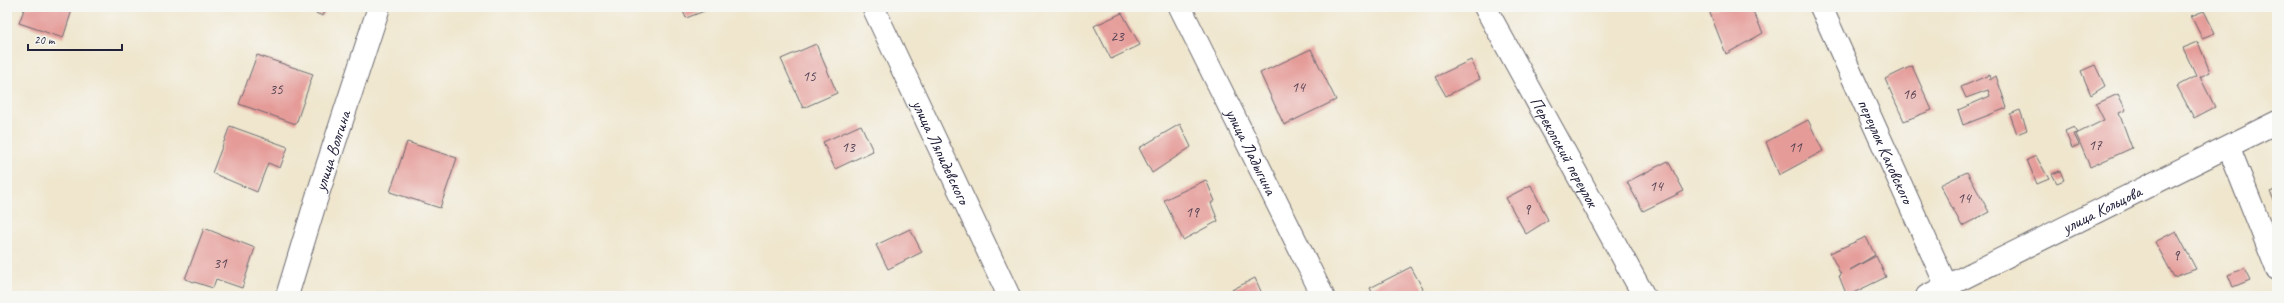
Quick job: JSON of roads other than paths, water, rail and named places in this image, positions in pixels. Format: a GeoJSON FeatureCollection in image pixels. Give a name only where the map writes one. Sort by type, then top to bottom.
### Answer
{"type":"FeatureCollection","features":[{"type":"Feature","properties":{"kind":"street","name":"улица Волгина"},"geometry":{"type":"LineString","coordinates":[[287,296],[316,200],[380,7]]}},
{"type":"Feature","properties":{"kind":"street","name":"улица Ляпидевского"},"geometry":{"type":"LineString","coordinates":[[873,7],[1009,296]]}},
{"type":"Feature","properties":{"kind":"street","name":"улица Ладыгина"},"geometry":{"type":"LineString","coordinates":[[1180,7],[1323,296]]}},
{"type":"Feature","properties":{"kind":"street","name":"Перекопский переулок"},"geometry":{"type":"LineString","coordinates":[[1485,7],[1644,296]]}},
{"type":"Feature","properties":{"kind":"street","name":"переулок Каховского"},"geometry":{"type":"LineString","coordinates":[[1821,7],[1949,291]]}},
{"type":"Feature","properties":{"kind":"street","name":"улица Кольцова"},"geometry":{"type":"LineString","coordinates":[[1926,296],[1949,291],[2277,122]]}},
{"type":"Feature","properties":{"kind":"street"},"geometry":{"type":"LineString","coordinates":[[2229,148],[2277,269]]}}]}
